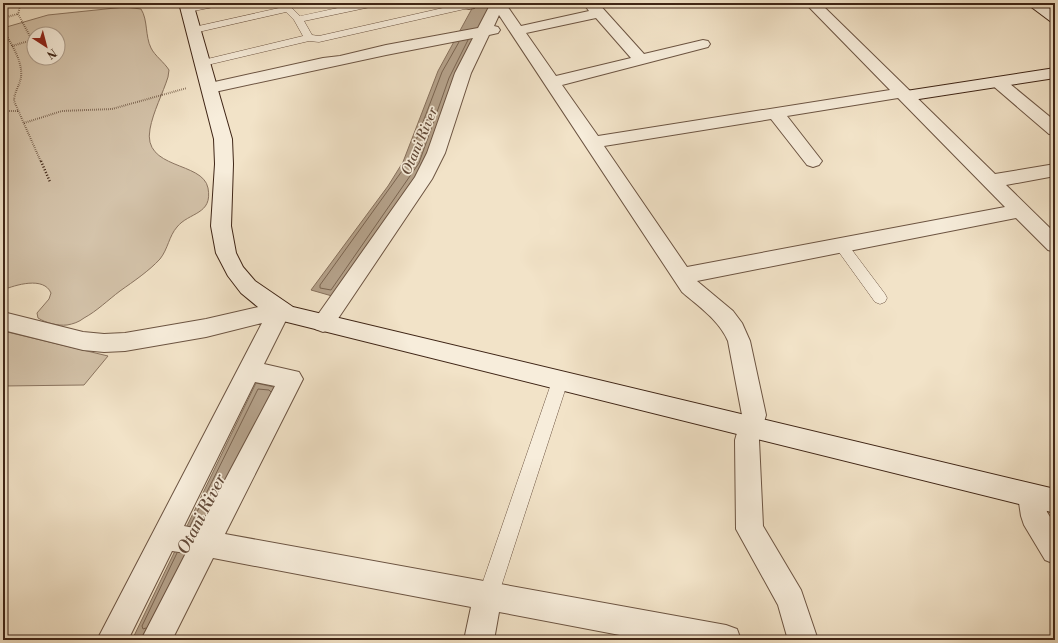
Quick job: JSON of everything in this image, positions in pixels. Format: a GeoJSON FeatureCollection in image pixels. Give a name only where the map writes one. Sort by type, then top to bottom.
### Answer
{"type":"FeatureCollection","features":[{"type":"Feature","properties":{"kind":"street"},"geometry":{"type":"LineString","coordinates":[[324,323],[423,179],[436,153],[463,73],[481,32],[498,3],[689,286],[725,317],[734,329],[740,341],[754,415],[747,440],[750,529],[791,600],[802,640]]}},
{"type":"Feature","properties":{"kind":"street"},"geometry":{"type":"LineString","coordinates":[[812,3],[1055,244]]}},
{"type":"Feature","properties":{"kind":"street"},"geometry":{"type":"LineString","coordinates":[[1034,3],[1055,18]]}},
{"type":"Feature","properties":{"kind":"street"},"geometry":{"type":"LineString","coordinates":[[187,6],[222,138],[224,164],[221,226],[226,253],[235,271],[248,287],[280,310],[287,314],[1043,499],[1034,516],[1055,550]]}},
{"type":"Feature","properties":{"kind":"street"},"geometry":{"type":"LineString","coordinates":[[207,78],[481,32],[515,28],[594,8],[641,60]]}},
{"type":"Feature","properties":{"kind":"street"},"geometry":{"type":"LineString","coordinates":[[552,82],[703,44]]}},
{"type":"Feature","properties":{"kind":"street"},"geometry":{"type":"LineString","coordinates":[[593,142],[775,113],[1055,73]]}},
{"type":"Feature","properties":{"kind":"street"},"geometry":{"type":"LineString","coordinates":[[998,82],[1055,130]]}},
{"type":"Feature","properties":{"kind":"street"},"geometry":{"type":"LineString","coordinates":[[775,113],[813,160]]}},
{"type":"Feature","properties":{"kind":"street"},"geometry":{"type":"LineString","coordinates":[[992,182],[1055,170]]}},
{"type":"Feature","properties":{"kind":"street"},"geometry":{"type":"LineString","coordinates":[[682,276],[1020,210]]}},
{"type":"Feature","properties":{"kind":"street"},"geometry":{"type":"LineString","coordinates":[[3,321],[83,341],[104,343],[125,342],[206,328],[280,310]]}},
{"type":"Feature","properties":{"kind":"street"},"geometry":{"type":"LineString","coordinates":[[156,640],[187,540],[249,371],[280,310]]}},
{"type":"Feature","properties":{"kind":"street"},"geometry":{"type":"LineString","coordinates":[[112,640],[187,540],[291,379],[249,371]]}},
{"type":"Feature","properties":{"kind":"street"},"geometry":{"type":"LineString","coordinates":[[187,540],[726,640]]}},
{"type":"Feature","properties":{"kind":"street"},"geometry":{"type":"LineString","coordinates":[[479,640],[488,596]]}},
{"type":"Feature","properties":{"kind":"lane"},"geometry":{"type":"LineString","coordinates":[[187,6],[219,3]]}},
{"type":"Feature","properties":{"kind":"lane"},"geometry":{"type":"LineString","coordinates":[[298,19],[375,3]]}},
{"type":"Feature","properties":{"kind":"lane"},"geometry":{"type":"LineString","coordinates":[[207,78],[309,38],[318,39],[469,4]]}},
{"type":"Feature","properties":{"kind":"lane"},"geometry":{"type":"LineString","coordinates":[[194,30],[288,9],[298,19],[309,38]]}},
{"type":"Feature","properties":{"kind":"lane"},"geometry":{"type":"LineString","coordinates":[[841,245],[880,298]]}},
{"type":"Feature","properties":{"kind":"lane"},"geometry":{"type":"LineString","coordinates":[[488,596],[560,381]]}},
{"type":"Feature","properties":{"kind":"path"},"geometry":{"type":"LineString","coordinates":[[12,46],[32,40],[18,14],[20,3]]}},
{"type":"Feature","properties":{"kind":"path"},"geometry":{"type":"LineString","coordinates":[[3,18],[18,14]]}},
{"type":"Feature","properties":{"kind":"path"},"geometry":{"type":"LineString","coordinates":[[3,29],[21,64],[19,82],[13,95],[18,111],[50,182]]}},
{"type":"Feature","properties":{"kind":"path"},"geometry":{"type":"LineString","coordinates":[[24,124],[62,111],[112,109],[165,93],[207,78]]}},
{"type":"Feature","properties":{"kind":"path"},"geometry":{"type":"LineString","coordinates":[[3,111],[18,111]]}},
{"type":"Feature","properties":{"kind":"shaded area"},"geometry":{"type":"Polygon","coordinates":[[[125,7],[141,9],[145,18],[151,48],[169,70],[168,77],[151,123],[150,142],[155,152],[164,159],[196,173],[204,179],[208,188],[209,197],[204,208],[182,222],[177,227],[172,234],[163,255],[151,268],[93,312],[78,322],[67,325],[52,324],[38,318],[37,313],[49,299],[51,293],[42,285],[29,283],[3,290],[3,28],[48,15],[125,7]]]}},
{"type":"Feature","properties":{"kind":"shaded area"},"geometry":{"type":"Polygon","coordinates":[[[3,331],[108,356],[84,385],[3,386],[3,331]]]}},
{"type":"Feature","properties":{"kind":"water","name":"Otani River"},"geometry":{"type":"Polygon","coordinates":[[[475,3],[492,3],[456,72],[428,153],[415,177],[332,296],[311,290],[388,186],[403,162],[438,71],[475,3]]]}},
{"type":"Feature","properties":{"kind":"water","name":"Otani River"},"geometry":{"type":"Polygon","coordinates":[[[256,383],[278,388],[144,640],[132,640],[256,383]]]}}]}
